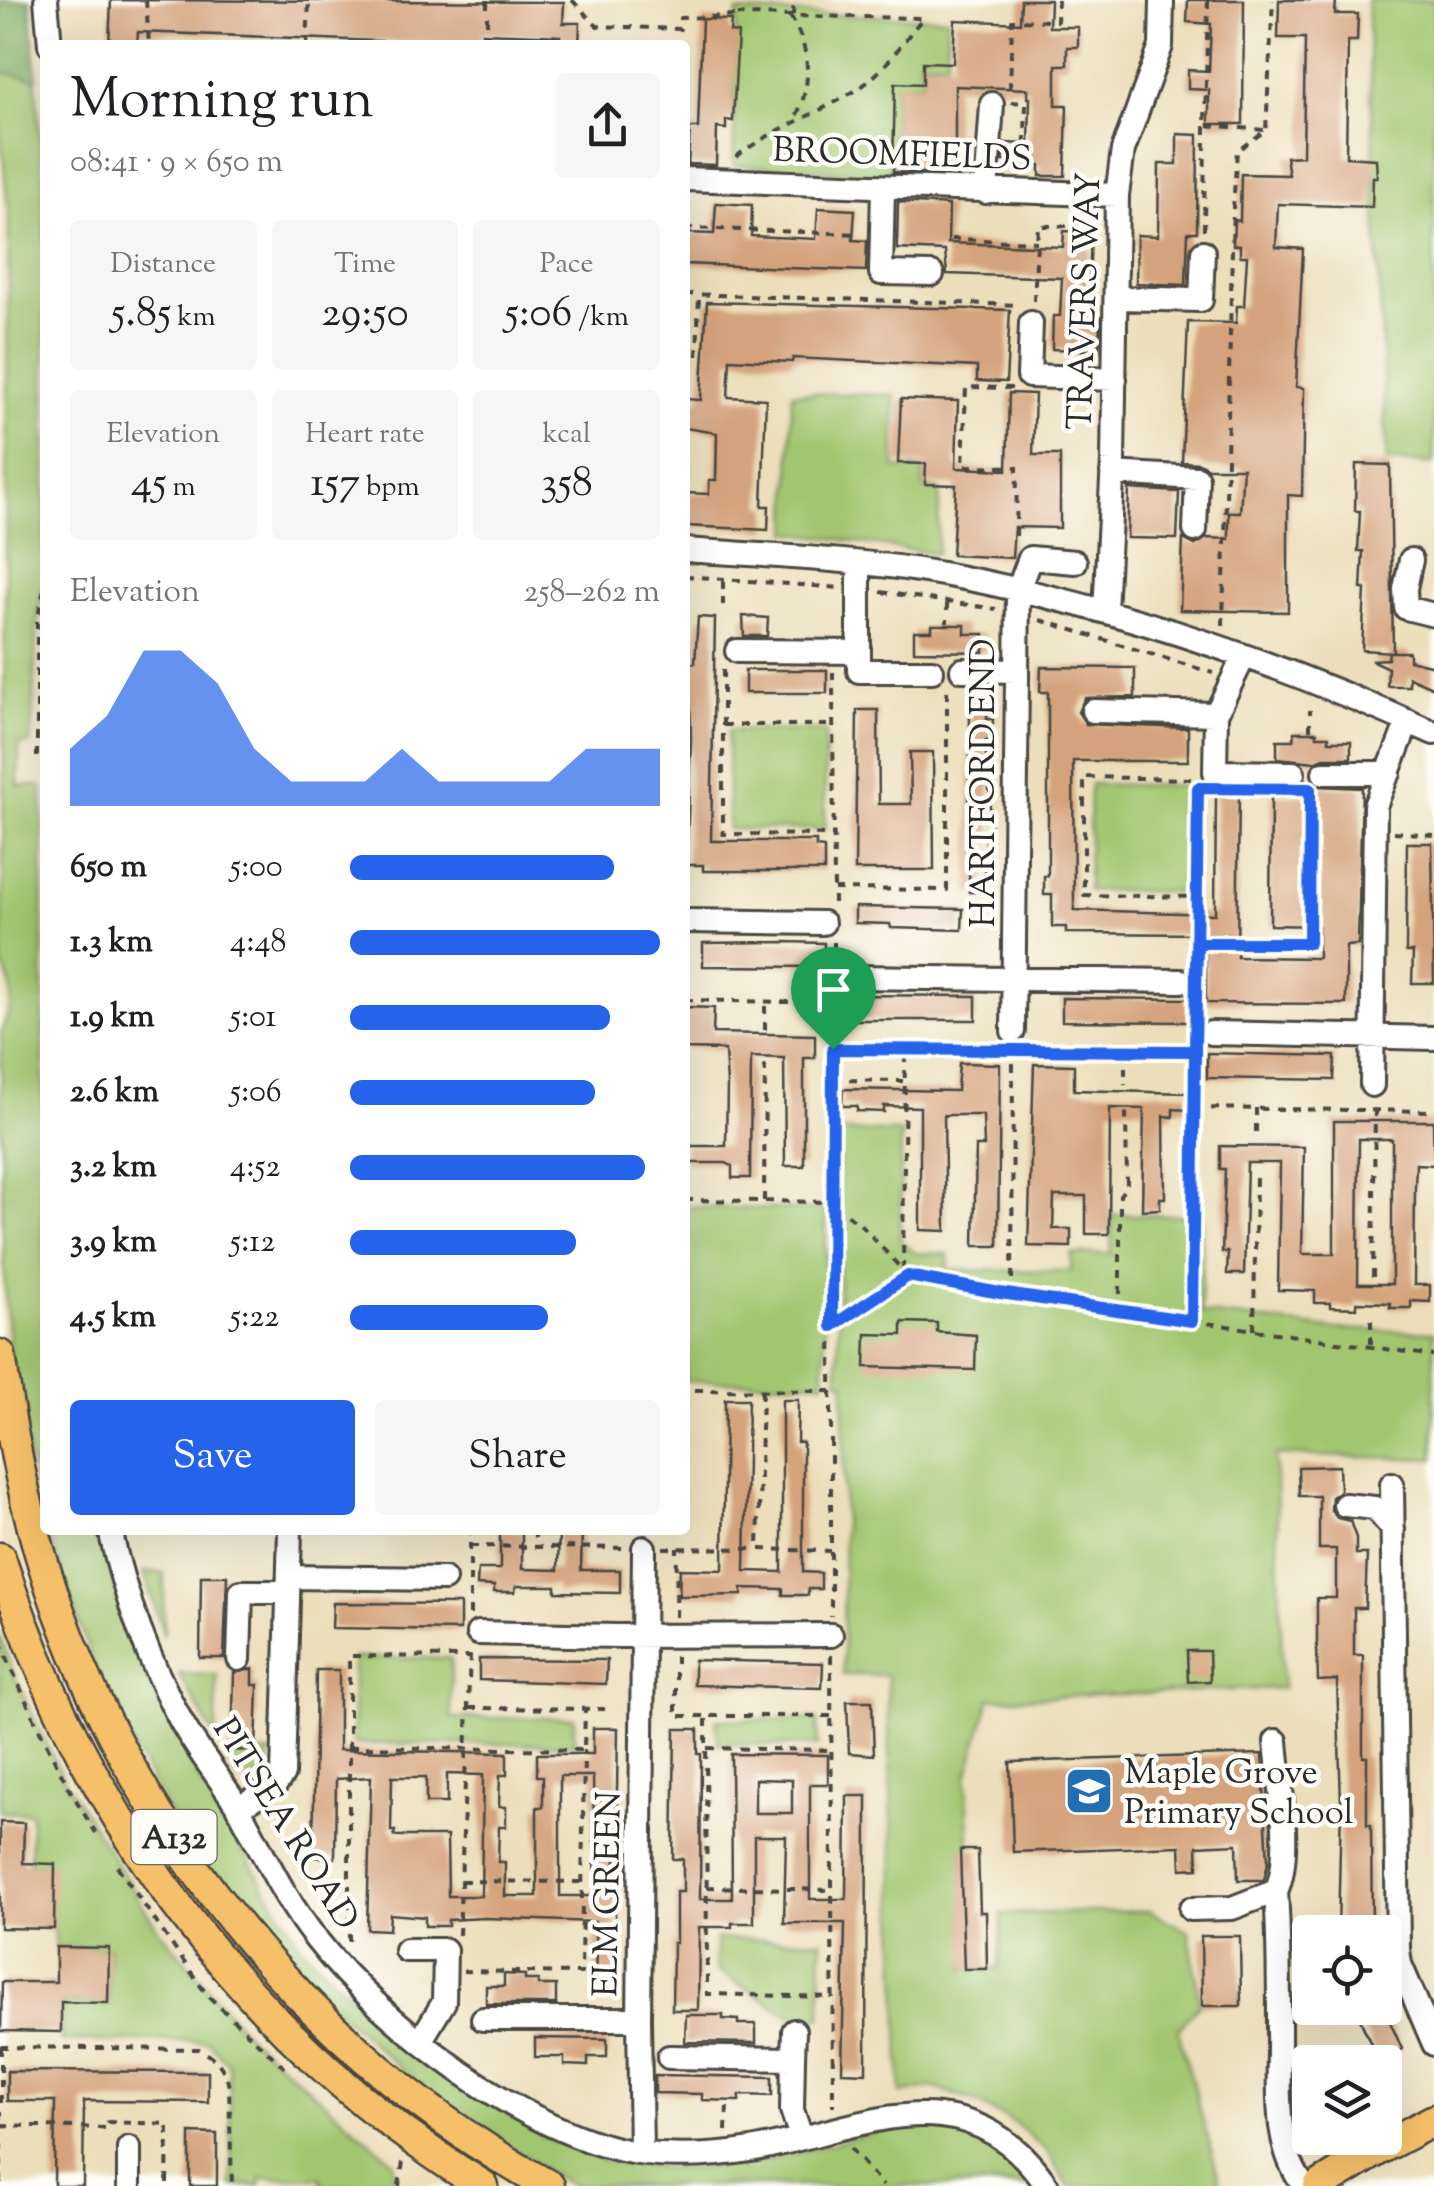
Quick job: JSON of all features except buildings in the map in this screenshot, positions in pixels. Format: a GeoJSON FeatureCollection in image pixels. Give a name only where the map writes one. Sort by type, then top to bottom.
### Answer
{"type":"FeatureCollection","features":[{"type":"Feature","properties":{"kind":"main road","name":"A132"},"geometry":{"type":"LineString","coordinates":[[0,1355],[26,1502],[50,1586],[89,1685],[155,1809],[249,1940],[346,2040],[470,2138],[549,2186]]}},
{"type":"Feature","properties":{"kind":"main road","name":"A132"},"geometry":{"type":"LineString","coordinates":[[0,1558],[15,1604],[68,1729],[119,1823],[171,1900],[274,2021],[394,2126],[482,2186]]}},
{"type":"Feature","properties":{"kind":"main road"},"geometry":{"type":"LineString","coordinates":[[1319,2186],[1434,2120]]}},
{"type":"Feature","properties":{"kind":"street"},"geometry":{"type":"LineString","coordinates":[[46,0],[50,40]]}},
{"type":"Feature","properties":{"kind":"street","name":"TRAVERS WAY"},"geometry":{"type":"LineString","coordinates":[[1105,611],[1115,379],[1117,194],[1124,150],[1161,46],[1154,0]]}},
{"type":"Feature","properties":{"kind":"street"},"geometry":{"type":"LineString","coordinates":[[986,192],[992,104]]}},
{"type":"Feature","properties":{"kind":"street","name":"BROOMFIELDS"},"geometry":{"type":"LineString","coordinates":[[690,179],[1117,194]]}},
{"type":"Feature","properties":{"kind":"street"},"geometry":{"type":"LineString","coordinates":[[883,188],[881,273],[932,274]]}},
{"type":"Feature","properties":{"kind":"street"},"geometry":{"type":"LineString","coordinates":[[1116,298],[1201,300],[1208,243]]}},
{"type":"Feature","properties":{"kind":"street"},"geometry":{"type":"LineString","coordinates":[[1024,314],[1029,376],[1115,379]]}},
{"type":"Feature","properties":{"kind":"street"},"geometry":{"type":"LineString","coordinates":[[1112,473],[1197,478],[1195,530]]}},
{"type":"Feature","properties":{"kind":"street"},"geometry":{"type":"LineString","coordinates":[[690,550],[859,563],[939,574],[1105,611],[1234,653],[1434,733]]}},
{"type":"Feature","properties":{"kind":"street"},"geometry":{"type":"LineString","coordinates":[[1018,590],[1030,558],[1075,562]]}},
{"type":"Feature","properties":{"kind":"street"},"geometry":{"type":"LineString","coordinates":[[1411,560],[1406,608],[1434,615]]}},
{"type":"Feature","properties":{"kind":"street"},"geometry":{"type":"LineString","coordinates":[[859,563],[859,671],[1016,670]]}},
{"type":"Feature","properties":{"kind":"street","name":"HARTFORD END"},"geometry":{"type":"LineString","coordinates":[[1013,1040],[1018,590]]}},
{"type":"Feature","properties":{"kind":"street"},"geometry":{"type":"LineString","coordinates":[[730,654],[859,652]]}},
{"type":"Feature","properties":{"kind":"street"},"geometry":{"type":"LineString","coordinates":[[1234,653],[1216,714],[1214,772],[1309,778],[1389,773]]}},
{"type":"Feature","properties":{"kind":"street"},"geometry":{"type":"LineString","coordinates":[[1093,710],[1216,714]]}},
{"type":"Feature","properties":{"kind":"street"},"geometry":{"type":"LineString","coordinates":[[1372,1085],[1375,806],[1408,721]]}},
{"type":"Feature","properties":{"kind":"street"},"geometry":{"type":"LineString","coordinates":[[690,921],[830,919]]}},
{"type":"Feature","properties":{"kind":"street","name":"HARTFORD END"},"geometry":{"type":"LineString","coordinates":[[843,971],[1181,980]]}},
{"type":"Feature","properties":{"kind":"street"},"geometry":{"type":"LineString","coordinates":[[1204,1033],[1434,1038]]}},
{"type":"Feature","properties":{"kind":"street"},"geometry":{"type":"LineString","coordinates":[[1392,1484],[1398,1949],[1400,1964],[1434,2044]]}},
{"type":"Feature","properties":{"kind":"street"},"geometry":{"type":"LineString","coordinates":[[1346,1505],[1375,1508],[1393,1529]]}},
{"type":"Feature","properties":{"kind":"street","name":"PITSEA ROAD"},"geometry":{"type":"LineString","coordinates":[[111,1535],[147,1652],[182,1723],[238,1808],[278,1884],[314,1937],[334,1962],[420,2040],[491,2093],[540,2121],[586,2140],[641,2153],[720,2154],[884,2117],[938,2115],[992,2133],[1033,2166],[1047,2186]]}},
{"type":"Feature","properties":{"kind":"street"},"geometry":{"type":"LineString","coordinates":[[238,1808],[276,1784],[283,1774],[290,1535]]}},
{"type":"Feature","properties":{"kind":"street","name":"ELM GREEN"},"geometry":{"type":"LineString","coordinates":[[641,2153],[644,1548]]}},
{"type":"Feature","properties":{"kind":"street"},"geometry":{"type":"LineString","coordinates":[[239,1659],[240,1592],[288,1584],[444,1579]]}},
{"type":"Feature","properties":{"kind":"street"},"geometry":{"type":"LineString","coordinates":[[472,1630],[644,1636],[831,1635]]}},
{"type":"Feature","properties":{"kind":"street"},"geometry":{"type":"LineString","coordinates":[[1276,1741],[1283,1848],[1276,1891],[1279,2094],[1285,2150],[1290,2168],[1304,2186]]}},
{"type":"Feature","properties":{"kind":"street"},"geometry":{"type":"LineString","coordinates":[[1191,1909],[1232,1908],[1276,1891]]}},
{"type":"Feature","properties":{"kind":"street"},"geometry":{"type":"LineString","coordinates":[[406,1950],[445,1950],[444,2002],[420,2040]]}},
{"type":"Feature","properties":{"kind":"street"},"geometry":{"type":"LineString","coordinates":[[483,2018],[639,2019]]}},
{"type":"Feature","properties":{"kind":"street"},"geometry":{"type":"LineString","coordinates":[[794,2032],[792,2110],[801,2137]]}},
{"type":"Feature","properties":{"kind":"street"},"geometry":{"type":"LineString","coordinates":[[669,2057],[793,2059]]}},
{"type":"Feature","properties":{"kind":"street"},"geometry":{"type":"LineString","coordinates":[[129,2186],[130,2148]]}},
{"type":"Feature","properties":{"kind":"path"},"geometry":{"type":"LineString","coordinates":[[146,0],[149,40]]}},
{"type":"Feature","properties":{"kind":"path"},"geometry":{"type":"LineString","coordinates":[[307,40],[308,0]]}},
{"type":"Feature","properties":{"kind":"path"},"geometry":{"type":"LineString","coordinates":[[487,0],[487,40]]}},
{"type":"Feature","properties":{"kind":"path"},"geometry":{"type":"LineString","coordinates":[[572,0],[597,26],[680,29],[680,18],[739,16],[923,18],[880,72],[854,92],[761,138],[729,163],[718,180]]}},
{"type":"Feature","properties":{"kind":"path"},"geometry":{"type":"LineString","coordinates":[[794,0],[792,16],[805,46],[808,86],[794,120]]}},
{"type":"Feature","properties":{"kind":"path"},"geometry":{"type":"LineString","coordinates":[[1024,180],[1026,103],[1010,102],[1012,20],[1057,21],[1058,0]]}},
{"type":"Feature","properties":{"kind":"path"},"geometry":{"type":"LineString","coordinates":[[1208,0],[1208,243],[1233,240]]}},
{"type":"Feature","properties":{"kind":"path"},"geometry":{"type":"LineString","coordinates":[[1266,130],[1273,0]]}},
{"type":"Feature","properties":{"kind":"path"},"geometry":{"type":"LineString","coordinates":[[1205,125],[1266,130]]}},
{"type":"Feature","properties":{"kind":"path"},"geometry":{"type":"LineString","coordinates":[[1234,653],[1222,587],[1237,151],[1266,130]]}},
{"type":"Feature","properties":{"kind":"path"},"geometry":{"type":"LineString","coordinates":[[690,228],[882,235]]}},
{"type":"Feature","properties":{"kind":"path"},"geometry":{"type":"LineString","coordinates":[[951,239],[1037,242]]}},
{"type":"Feature","properties":{"kind":"path"},"geometry":{"type":"LineString","coordinates":[[690,294],[1024,314]]}},
{"type":"Feature","properties":{"kind":"path"},"geometry":{"type":"LineString","coordinates":[[690,360],[697,360],[698,294]]}},
{"type":"Feature","properties":{"kind":"path"},"geometry":{"type":"LineString","coordinates":[[690,577],[845,588]]}},
{"type":"Feature","properties":{"kind":"path"},"geometry":{"type":"LineString","coordinates":[[723,580],[724,611]]}},
{"type":"Feature","properties":{"kind":"path"},"geometry":{"type":"LineString","coordinates":[[872,591],[1002,610]]}},
{"type":"Feature","properties":{"kind":"path"},"geometry":{"type":"LineString","coordinates":[[947,602],[947,623]]}},
{"type":"Feature","properties":{"kind":"path"},"geometry":{"type":"LineString","coordinates":[[37,757],[40,608]]}},
{"type":"Feature","properties":{"kind":"path"},"geometry":{"type":"LineString","coordinates":[[1036,618],[1221,676]]}},
{"type":"Feature","properties":{"kind":"path"},"geometry":{"type":"LineString","coordinates":[[730,654],[723,725],[723,834],[834,835]]}},
{"type":"Feature","properties":{"kind":"path"},"geometry":{"type":"LineString","coordinates":[[833,667],[834,889],[830,919],[843,971]]}},
{"type":"Feature","properties":{"kind":"path"},"geometry":{"type":"LineString","coordinates":[[834,889],[947,890],[947,672]]}},
{"type":"Feature","properties":{"kind":"path"},"geometry":{"type":"LineString","coordinates":[[1310,710],[1310,730]]}},
{"type":"Feature","properties":{"kind":"path"},"geometry":{"type":"LineString","coordinates":[[723,725],[833,724]]}},
{"type":"Feature","properties":{"kind":"path"},"geometry":{"type":"LineString","coordinates":[[1197,898],[1084,895],[1084,777],[1194,779],[1198,788],[1197,943],[1204,1033]]}},
{"type":"Feature","properties":{"kind":"path"},"geometry":{"type":"LineString","coordinates":[[1197,943],[1309,943],[1309,778]]}},
{"type":"Feature","properties":{"kind":"path"},"geometry":{"type":"LineString","coordinates":[[1375,832],[1434,836]]}},
{"type":"Feature","properties":{"kind":"path"},"geometry":{"type":"LineString","coordinates":[[690,1000],[834,1002],[833,2110]]}},
{"type":"Feature","properties":{"kind":"path"},"geometry":{"type":"LineString","coordinates":[[765,1002],[765,1030]]}},
{"type":"Feature","properties":{"kind":"path"},"geometry":{"type":"LineString","coordinates":[[1012,1295],[1013,1040]]}},
{"type":"Feature","properties":{"kind":"path"},"geometry":{"type":"LineString","coordinates":[[833,1049],[905,1050],[1013,1040],[1125,1051],[1195,1051],[1192,1321]]}},
{"type":"Feature","properties":{"kind":"path"},"geometry":{"type":"LineString","coordinates":[[903,1270],[905,1050]]}},
{"type":"Feature","properties":{"kind":"path"},"geometry":{"type":"LineString","coordinates":[[1125,1051],[1126,1085]]}},
{"type":"Feature","properties":{"kind":"path"},"geometry":{"type":"LineString","coordinates":[[764,1201],[765,1057]]}},
{"type":"Feature","properties":{"kind":"path"},"geometry":{"type":"LineString","coordinates":[[833,1080],[904,1081]]}},
{"type":"Feature","properties":{"kind":"path"},"geometry":{"type":"LineString","coordinates":[[1195,1108],[1434,1111]]}},
{"type":"Feature","properties":{"kind":"path"},"geometry":{"type":"LineString","coordinates":[[1256,1108],[1256,1138]]}},
{"type":"Feature","properties":{"kind":"path"},"geometry":{"type":"LineString","coordinates":[[1373,1278],[1375,1110]]}},
{"type":"Feature","properties":{"kind":"path"},"geometry":{"type":"LineString","coordinates":[[1120,1310],[1120,1195],[1127,1186],[1126,1112]]}},
{"type":"Feature","properties":{"kind":"path"},"geometry":{"type":"LineString","coordinates":[[1254,1330],[1256,1176]]}},
{"type":"Feature","properties":{"kind":"path"},"geometry":{"type":"LineString","coordinates":[[690,1200],[832,1202],[862,1226],[908,1276],[1012,1295],[1434,1356]]}},
{"type":"Feature","properties":{"kind":"path"},"geometry":{"type":"LineString","coordinates":[[832,1326],[908,1276]]}},
{"type":"Feature","properties":{"kind":"path"},"geometry":{"type":"LineString","coordinates":[[1371,1346],[1372,1314]]}},
{"type":"Feature","properties":{"kind":"path"},"geometry":{"type":"LineString","coordinates":[[690,1390],[831,1391]]}},
{"type":"Feature","properties":{"kind":"path"},"geometry":{"type":"LineString","coordinates":[[758,1550],[762,1391]]}},
{"type":"Feature","properties":{"kind":"path"},"geometry":{"type":"LineString","coordinates":[[458,1945],[472,1630],[470,1535]]}},
{"type":"Feature","properties":{"kind":"path"},"geometry":{"type":"LineString","coordinates":[[535,1535],[535,1547]]}},
{"type":"Feature","properties":{"kind":"path"},"geometry":{"type":"LineString","coordinates":[[470,1546],[831,1550]]}},
{"type":"Feature","properties":{"kind":"path"},"geometry":{"type":"LineString","coordinates":[[349,1954],[349,1656],[470,1657]]}},
{"type":"Feature","properties":{"kind":"path"},"geometry":{"type":"LineString","coordinates":[[469,1708],[612,1709]]}},
{"type":"Feature","properties":{"kind":"path"},"geometry":{"type":"LineString","coordinates":[[458,1958],[458,1971],[580,1973],[585,1709]]}},
{"type":"Feature","properties":{"kind":"path"},"geometry":{"type":"LineString","coordinates":[[831,1716],[706,1716],[707,1994],[833,1998]]}},
{"type":"Feature","properties":{"kind":"path"},"geometry":{"type":"LineString","coordinates":[[348,1747],[584,1750]]}},
{"type":"Feature","properties":{"kind":"path"},"geometry":{"type":"LineString","coordinates":[[706,1748],[831,1750]]}},
{"type":"Feature","properties":{"kind":"path"},"geometry":{"type":"LineString","coordinates":[[461,1881],[582,1882]]}},
{"type":"Feature","properties":{"kind":"path"},"geometry":{"type":"LineString","coordinates":[[707,1888],[832,1890]]}},
{"type":"Feature","properties":{"kind":"path"},"geometry":{"type":"LineString","coordinates":[[1,2186],[1,2047],[199,2049],[210,2055],[227,2076],[230,2087],[232,2186]]}},
{"type":"Feature","properties":{"kind":"path"},"geometry":{"type":"LineString","coordinates":[[726,2136],[727,2105]]}},
{"type":"Feature","properties":{"kind":"path"},"geometry":{"type":"LineString","coordinates":[[1,2125],[108,2128],[108,2122],[168,2124],[168,2186]]}},
{"type":"Feature","properties":{"kind":"path"},"geometry":{"type":"LineString","coordinates":[[848,2147],[883,2186]]}},
{"type":"Feature","properties":{"kind":"green space"},"geometry":{"type":"Polygon","coordinates":[[[0,0],[30,0],[40,141],[40,604],[30,743],[19,744],[18,786],[40,786],[40,1502],[13,1371],[3,1248],[1,1031],[11,997],[2,964],[9,218],[0,127],[0,0]]]}},
{"type":"Feature","properties":{"kind":"green space"},"geometry":{"type":"Polygon","coordinates":[[[0,0],[30,0],[37,79],[0,72],[0,0]]]}},
{"type":"Feature","properties":{"kind":"green space"},"geometry":{"type":"Polygon","coordinates":[[[1367,0],[1434,0],[1434,463],[1387,462],[1367,0]]]}},
{"type":"Feature","properties":{"kind":"green space"},"geometry":{"type":"Polygon","coordinates":[[[737,12],[947,18],[947,61],[919,61],[923,83],[895,84],[893,176],[733,165],[737,12]]]}},
{"type":"Feature","properties":{"kind":"green space"},"geometry":{"type":"Polygon","coordinates":[[[792,393],[895,395],[895,468],[923,469],[923,487],[940,490],[937,554],[789,532],[792,393]]]}},
{"type":"Feature","properties":{"kind":"green space"},"geometry":{"type":"Polygon","coordinates":[[[728,730],[825,731],[825,829],[728,829],[728,730]]]}},
{"type":"Feature","properties":{"kind":"green space"},"geometry":{"type":"Polygon","coordinates":[[[1090,784],[1193,786],[1191,892],[1088,890],[1090,784]]]}},
{"type":"Feature","properties":{"kind":"green space","name":"Maple Grove Primary School"},"geometry":{"type":"Polygon","coordinates":[[[839,1132],[901,1132],[900,1240],[915,1253],[948,1254],[949,1270],[1071,1271],[1071,1254],[1111,1254],[1112,1215],[1202,1215],[1201,1313],[1331,1329],[1434,1332],[1434,1459],[1275,1455],[1283,1688],[990,1699],[967,1777],[971,1905],[964,1969],[999,1968],[1002,1914],[1149,1911],[1189,1932],[1200,2003],[1178,2030],[1221,2186],[1068,2186],[1047,2151],[1015,2123],[969,2099],[932,2087],[901,2094],[887,1675],[843,1675],[844,1381],[838,1380],[839,1132]]]}},
{"type":"Feature","properties":{"kind":"green space"},"geometry":{"type":"Polygon","coordinates":[[[690,1207],[826,1210],[824,1382],[690,1381],[690,1207]]]}},
{"type":"Feature","properties":{"kind":"green space"},"geometry":{"type":"Polygon","coordinates":[[[49,1535],[99,1535],[120,1607],[141,1661],[198,1778],[303,1949],[394,2037],[542,2136],[605,2161],[682,2169],[773,2159],[896,2127],[938,2128],[972,2137],[1003,2155],[1032,2186],[571,2186],[432,2098],[269,1948],[176,1826],[101,1687],[49,1535]]]}},
{"type":"Feature","properties":{"kind":"green space"},"geometry":{"type":"Polygon","coordinates":[[[144,1572],[164,1573],[164,1636],[144,1572]]]}},
{"type":"Feature","properties":{"kind":"green space"},"geometry":{"type":"Polygon","coordinates":[[[0,1635],[13,1673],[64,1780],[155,1925],[248,2036],[394,2162],[394,2186],[322,2186],[321,2178],[261,2178],[260,2186],[232,2186],[229,2064],[207,2041],[61,2041],[61,2002],[108,2003],[109,1948],[56,1947],[54,1929],[30,1864],[31,1813],[0,1812],[0,1635]]]}},
{"type":"Feature","properties":{"kind":"green space"},"geometry":{"type":"Polygon","coordinates":[[[353,1658],[451,1658],[451,1718],[574,1718],[574,1744],[353,1744],[353,1658]]]}},
{"type":"Feature","properties":{"kind":"green space"},"geometry":{"type":"Polygon","coordinates":[[[179,1674],[217,1675],[216,1739],[179,1674]]]}},
{"type":"Feature","properties":{"kind":"green space"},"geometry":{"type":"Polygon","coordinates":[[[817,1719],[818,1746],[718,1744],[716,1720],[817,1719]]]}},
{"type":"Feature","properties":{"kind":"green space"},"geometry":{"type":"Polygon","coordinates":[[[270,1753],[268,1772],[262,1777],[237,1777],[224,1754],[270,1753]]]}},
{"type":"Feature","properties":{"kind":"green space"},"geometry":{"type":"Polygon","coordinates":[[[716,1939],[822,1940],[821,2018],[791,2016],[716,1970],[716,1939]]]}},
{"type":"Feature","properties":{"kind":"place","name":"Maple Grove Primary School"},"geometry":{"type":"Point","coordinates":[1089,1791]}},
{"type":"Feature","properties":{"kind":"route"},"geometry":{"type":"LineString","coordinates":[[833,1049],[832,1326],[908,1276],[1192,1321],[1197,943],[1198,788],[1310,789],[1309,943],[1197,943],[1195,1051],[833,1049]]}}]}
